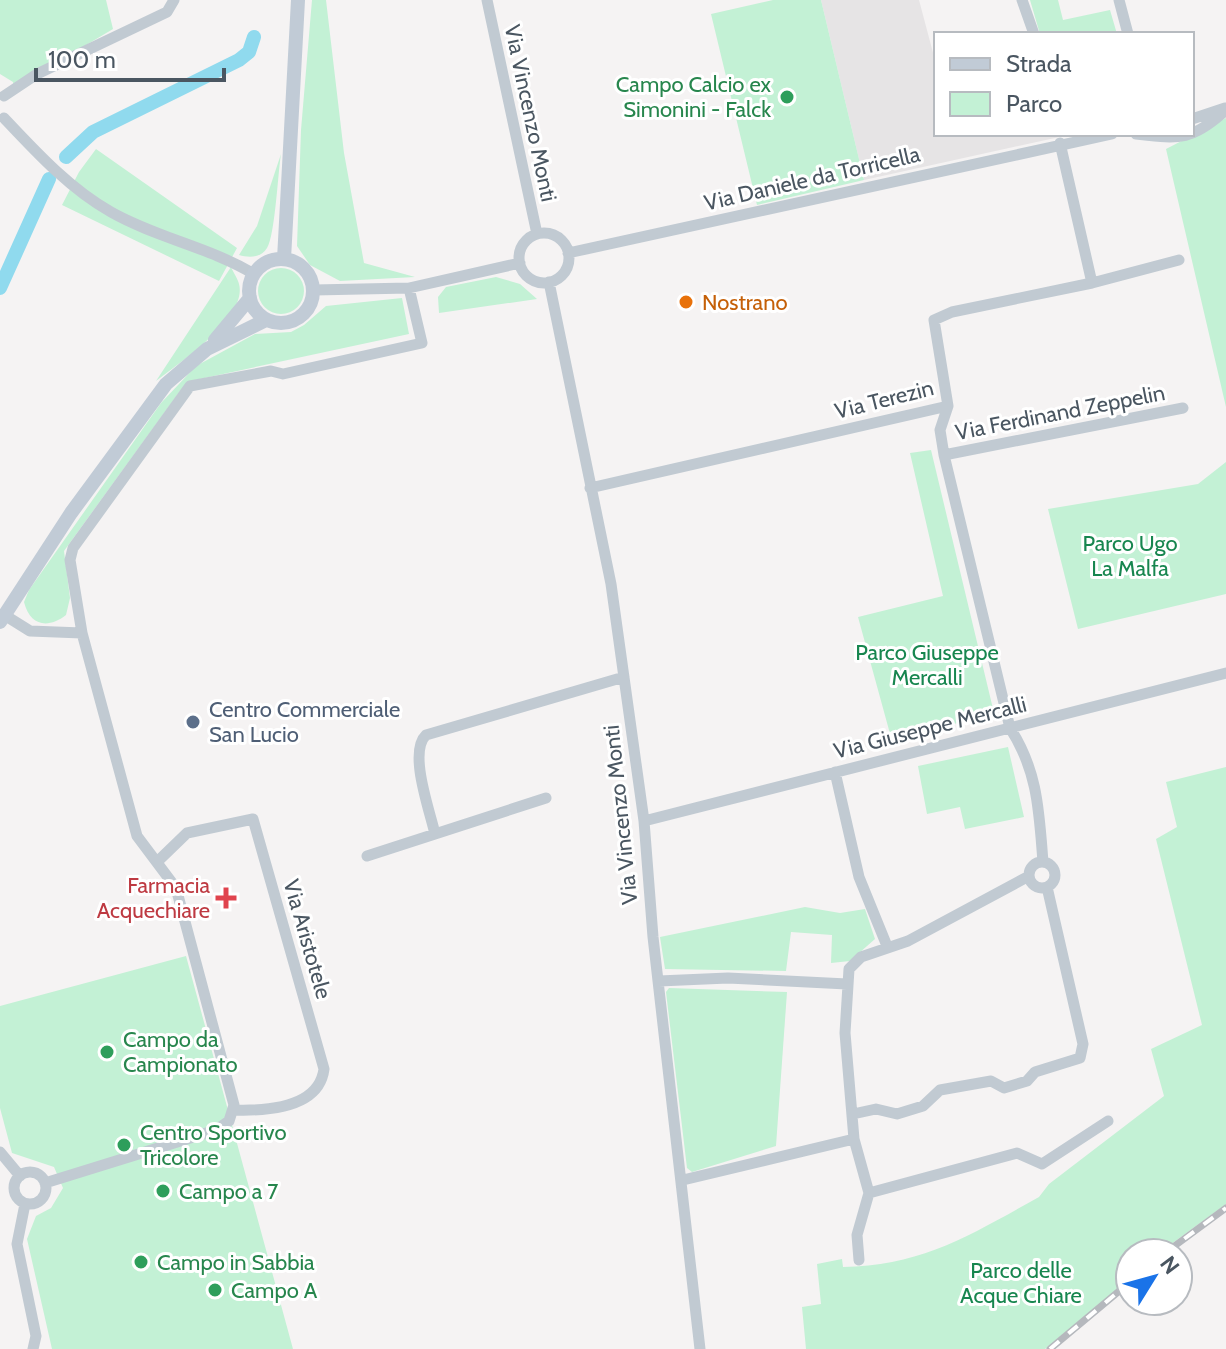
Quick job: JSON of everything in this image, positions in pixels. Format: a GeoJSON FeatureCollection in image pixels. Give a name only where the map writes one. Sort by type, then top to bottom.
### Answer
{"type":"FeatureCollection","features":[{"type":"Feature","properties":{"kind":"main road"},"geometry":{"type":"LineString","coordinates":[[284,259],[298,0]]}},
{"type":"Feature","properties":{"kind":"main road"},"geometry":{"type":"LineString","coordinates":[[3,619],[71,513],[134,425],[166,384],[207,349],[250,298],[254,274],[267,262],[284,259],[301,266],[312,281],[314,290],[302,316],[285,323],[266,320],[256,311],[250,298]]}},
{"type":"Feature","properties":{"kind":"main road"},"geometry":{"type":"LineString","coordinates":[[207,349],[266,320]]}},
{"type":"Feature","properties":{"kind":"street"},"geometry":{"type":"LineString","coordinates":[[174,0],[167,12],[2,93],[2,121],[47,162],[111,212],[216,253],[254,274]]}},
{"type":"Feature","properties":{"kind":"street","name":"Via Vincenzo Monti"},"geometry":{"type":"LineString","coordinates":[[487,0],[537,234]]}},
{"type":"Feature","properties":{"kind":"street"},"geometry":{"type":"LineString","coordinates":[[1022,0],[1033,32]]}},
{"type":"Feature","properties":{"kind":"street"},"geometry":{"type":"LineString","coordinates":[[1119,0],[1127,32]]}},
{"type":"Feature","properties":{"kind":"street"},"geometry":{"type":"LineString","coordinates":[[1194,118],[1226,109]]}},
{"type":"Feature","properties":{"kind":"street"},"geometry":{"type":"LineString","coordinates":[[1194,132],[1226,109]]}},
{"type":"Feature","properties":{"kind":"street","name":"Via Daniele da Torricella"},"geometry":{"type":"LineString","coordinates":[[568,253],[1067,139],[1094,136]]}},
{"type":"Feature","properties":{"kind":"street"},"geometry":{"type":"LineString","coordinates":[[1150,136],[1171,139],[1188,136]]}},
{"type":"Feature","properties":{"kind":"street"},"geometry":{"type":"LineString","coordinates":[[1067,139],[1092,283]]}},
{"type":"Feature","properties":{"kind":"street"},"geometry":{"type":"LineString","coordinates":[[537,234],[553,235],[568,253],[567,268],[549,282],[527,277],[520,263],[521,248],[537,234]]}},
{"type":"Feature","properties":{"kind":"street","name":"Via Terezin"},"geometry":{"type":"LineString","coordinates":[[590,488],[948,406],[934,320],[952,312],[1092,283],[1179,260]]}},
{"type":"Feature","properties":{"kind":"street"},"geometry":{"type":"LineString","coordinates":[[314,290],[409,288],[520,263]]}},
{"type":"Feature","properties":{"kind":"street","name":"Via Vincenzo Monti"},"geometry":{"type":"LineString","coordinates":[[549,282],[611,584],[644,821],[700,1349]]}},
{"type":"Feature","properties":{"kind":"street"},"geometry":{"type":"LineString","coordinates":[[45,1183],[216,1130],[229,1121],[234,1110],[233,1096],[176,888],[137,836],[82,633],[70,560],[73,548],[190,386],[271,371],[283,374],[422,343],[409,288]]}},
{"type":"Feature","properties":{"kind":"street","name":"Via Ferdinand Zeppelin"},"geometry":{"type":"LineString","coordinates":[[948,406],[940,430],[944,455],[1010,728],[1027,755],[1039,806],[1043,862]]}},
{"type":"Feature","properties":{"kind":"street","name":"Via Ferdinand Zeppelin"},"geometry":{"type":"LineString","coordinates":[[944,455],[1183,408]]}},
{"type":"Feature","properties":{"kind":"street"},"geometry":{"type":"LineString","coordinates":[[3,619],[30,631],[82,633]]}},
{"type":"Feature","properties":{"kind":"street","name":"Via Giuseppe Mercalli"},"geometry":{"type":"LineString","coordinates":[[644,821],[1226,673]]}},
{"type":"Feature","properties":{"kind":"street"},"geometry":{"type":"LineString","coordinates":[[435,834],[417,758],[418,745],[426,735],[624,677]]}},
{"type":"Feature","properties":{"kind":"street"},"geometry":{"type":"LineString","coordinates":[[835,772],[859,877],[887,946]]}},
{"type":"Feature","properties":{"kind":"street"},"geometry":{"type":"LineString","coordinates":[[367,856],[546,798]]}},
{"type":"Feature","properties":{"kind":"street","name":"Via Aristotele"},"geometry":{"type":"LineString","coordinates":[[157,862],[187,833],[253,819],[324,1069],[321,1086],[310,1096],[268,1110],[234,1110]]}},
{"type":"Feature","properties":{"kind":"street"},"geometry":{"type":"LineString","coordinates":[[853,1114],[876,1109],[897,1114],[923,1106],[940,1090],[991,1081],[1004,1088],[1027,1081],[1035,1072],[1080,1058],[1083,1044],[1047,887],[1055,875],[1054,869],[1043,862],[1034,864],[1029,876],[908,941],[861,957],[849,969],[845,1033],[854,1139],[869,1193],[857,1235],[859,1260]]}},
{"type":"Feature","properties":{"kind":"street"},"geometry":{"type":"LineString","coordinates":[[1029,876],[1038,887],[1047,887]]}},
{"type":"Feature","properties":{"kind":"street"},"geometry":{"type":"LineString","coordinates":[[659,981],[728,978],[847,984]]}},
{"type":"Feature","properties":{"kind":"street"},"geometry":{"type":"LineString","coordinates":[[869,1193],[1017,1153],[1042,1164],[1108,1121]]}},
{"type":"Feature","properties":{"kind":"street"},"geometry":{"type":"LineString","coordinates":[[683,1180],[854,1139]]}},
{"type":"Feature","properties":{"kind":"street"},"geometry":{"type":"LineString","coordinates":[[0,1152],[20,1176]]}},
{"type":"Feature","properties":{"kind":"street"},"geometry":{"type":"LineString","coordinates":[[34,1173],[45,1183],[45,1193],[40,1201],[25,1204],[17,1198],[14,1188],[20,1176],[34,1173]]}},
{"type":"Feature","properties":{"kind":"street"},"geometry":{"type":"LineString","coordinates":[[25,1204],[17,1244],[36,1336],[33,1349]]}},
{"type":"Feature","properties":{"kind":"shaded area"},"geometry":{"type":"Polygon","coordinates":[[[821,0],[919,0],[934,56],[934,136],[1064,136],[864,180],[821,0]]]}},
{"type":"Feature","properties":{"kind":"green space"},"geometry":{"type":"Polygon","coordinates":[[[0,0],[106,0],[113,29],[14,88],[13,82],[0,74],[0,0]]]}},
{"type":"Feature","properties":{"kind":"green space"},"geometry":{"type":"Polygon","coordinates":[[[312,0],[326,0],[344,153],[364,263],[415,277],[340,281],[310,265],[297,246],[301,130],[312,0]]]}},
{"type":"Feature","properties":{"kind":"green space","name":"Campo Calcio ex Simonini - Falck"},"geometry":{"type":"Polygon","coordinates":[[[773,0],[821,0],[864,180],[757,205],[711,14],[773,0]]]}},
{"type":"Feature","properties":{"kind":"green space"},"geometry":{"type":"Polygon","coordinates":[[[1030,0],[1058,0],[1063,20],[1110,10],[1116,32],[1039,32],[1030,0]]]}},
{"type":"Feature","properties":{"kind":"green space"},"geometry":{"type":"Polygon","coordinates":[[[1226,118],[1226,407],[1166,149],[1226,118]]]}},
{"type":"Feature","properties":{"kind":"green space"},"geometry":{"type":"Polygon","coordinates":[[[96,149],[237,248],[219,281],[62,205],[79,172],[96,149]]]}},
{"type":"Feature","properties":{"kind":"green space"},"geometry":{"type":"Polygon","coordinates":[[[281,154],[270,241],[262,254],[239,255],[257,226],[281,154]]]}},
{"type":"Feature","properties":{"kind":"green space"},"geometry":{"type":"Polygon","coordinates":[[[231,267],[239,284],[239,297],[233,311],[210,338],[156,381],[231,267]]]}},
{"type":"Feature","properties":{"kind":"green space"},"geometry":{"type":"Polygon","coordinates":[[[281,268],[297,275],[304,291],[297,307],[281,314],[265,307],[258,291],[265,275],[281,268]]]}},
{"type":"Feature","properties":{"kind":"green space"},"geometry":{"type":"Polygon","coordinates":[[[496,277],[520,284],[537,299],[439,313],[438,297],[446,287],[496,277]]]}},
{"type":"Feature","properties":{"kind":"green space"},"geometry":{"type":"Polygon","coordinates":[[[402,298],[409,334],[195,380],[180,391],[64,551],[70,598],[66,615],[46,623],[40,623],[31,616],[24,602],[29,590],[161,403],[196,366],[255,334],[291,332],[326,306],[402,298]]]}},
{"type":"Feature","properties":{"kind":"green space","name":"Parco Giuseppe Mercalli"},"geometry":{"type":"Polygon","coordinates":[[[931,450],[994,713],[892,741],[858,617],[943,596],[910,453],[931,450]]]}},
{"type":"Feature","properties":{"kind":"green space","name":"Parco Ugo La Malfa"},"geometry":{"type":"Polygon","coordinates":[[[1226,462],[1226,594],[1078,629],[1048,509],[1198,484],[1226,462]]]}},
{"type":"Feature","properties":{"kind":"green space"},"geometry":{"type":"Polygon","coordinates":[[[1008,747],[1024,817],[965,829],[960,807],[927,814],[918,766],[1008,747]]]}},
{"type":"Feature","properties":{"kind":"green space","name":"Parco delle Acque Chiare"},"geometry":{"type":"Polygon","coordinates":[[[1226,767],[1226,1204],[1181,1237],[1114,1237],[1114,1291],[1045,1349],[806,1349],[802,1307],[821,1304],[817,1264],[842,1259],[843,1267],[871,1265],[898,1261],[946,1246],[1039,1197],[1049,1184],[1164,1096],[1151,1049],[1202,1025],[1156,839],[1177,827],[1166,782],[1226,767]]]}},
{"type":"Feature","properties":{"kind":"green space"},"geometry":{"type":"Polygon","coordinates":[[[805,907],[840,913],[865,909],[875,939],[850,961],[831,963],[832,935],[791,932],[786,971],[665,969],[660,937],[805,907]]]}},
{"type":"Feature","properties":{"kind":"green space","name":"Centro Sportivo Tricolore"},"geometry":{"type":"Polygon","coordinates":[[[186,956],[293,1349],[52,1349],[27,1239],[36,1216],[51,1208],[63,1188],[54,1167],[12,1153],[0,1108],[0,1006],[186,956]]]}},
{"type":"Feature","properties":{"kind":"green space"},"geometry":{"type":"Polygon","coordinates":[[[669,988],[787,992],[776,1146],[692,1172],[687,1168],[666,992],[669,988]]]}},
{"type":"Feature","properties":{"kind":"waterway"},"geometry":{"type":"LineString","coordinates":[[66,157],[93,132],[239,60],[249,52],[254,37]]}},
{"type":"Feature","properties":{"kind":"waterway"},"geometry":{"type":"LineString","coordinates":[[0,288],[49,179]]}},
{"type":"Feature","properties":{"kind":"railway"},"geometry":{"type":"LineString","coordinates":[[1187,1237],[1226,1208]]}},
{"type":"Feature","properties":{"kind":"railway"},"geometry":{"type":"LineString","coordinates":[[1050,1349],[1114,1295]]}},
{"type":"Feature","properties":{"kind":"place","name":"Campo Calcio ex Simonini - Falck"},"geometry":{"type":"Point","coordinates":[787,97]}},
{"type":"Feature","properties":{"kind":"place","name":"Nostrano"},"geometry":{"type":"Point","coordinates":[686,302]}},
{"type":"Feature","properties":{"kind":"place","name":"Centro Commerciale San Lucio"},"geometry":{"type":"Point","coordinates":[193,722]}},
{"type":"Feature","properties":{"kind":"place","name":"Farmacia Acquechiare"},"geometry":{"type":"Point","coordinates":[226,898]}},
{"type":"Feature","properties":{"kind":"place","name":"Campo da Campionato"},"geometry":{"type":"Point","coordinates":[107,1052]}},
{"type":"Feature","properties":{"kind":"place","name":"Centro Sportivo Tricolore"},"geometry":{"type":"Point","coordinates":[124,1145]}},
{"type":"Feature","properties":{"kind":"place","name":"Campo a 7"},"geometry":{"type":"Point","coordinates":[163,1191]}},
{"type":"Feature","properties":{"kind":"place","name":"Campo in Sabbia"},"geometry":{"type":"Point","coordinates":[141,1262]}},
{"type":"Feature","properties":{"kind":"place","name":"Campo A"},"geometry":{"type":"Point","coordinates":[215,1290]}}]}
